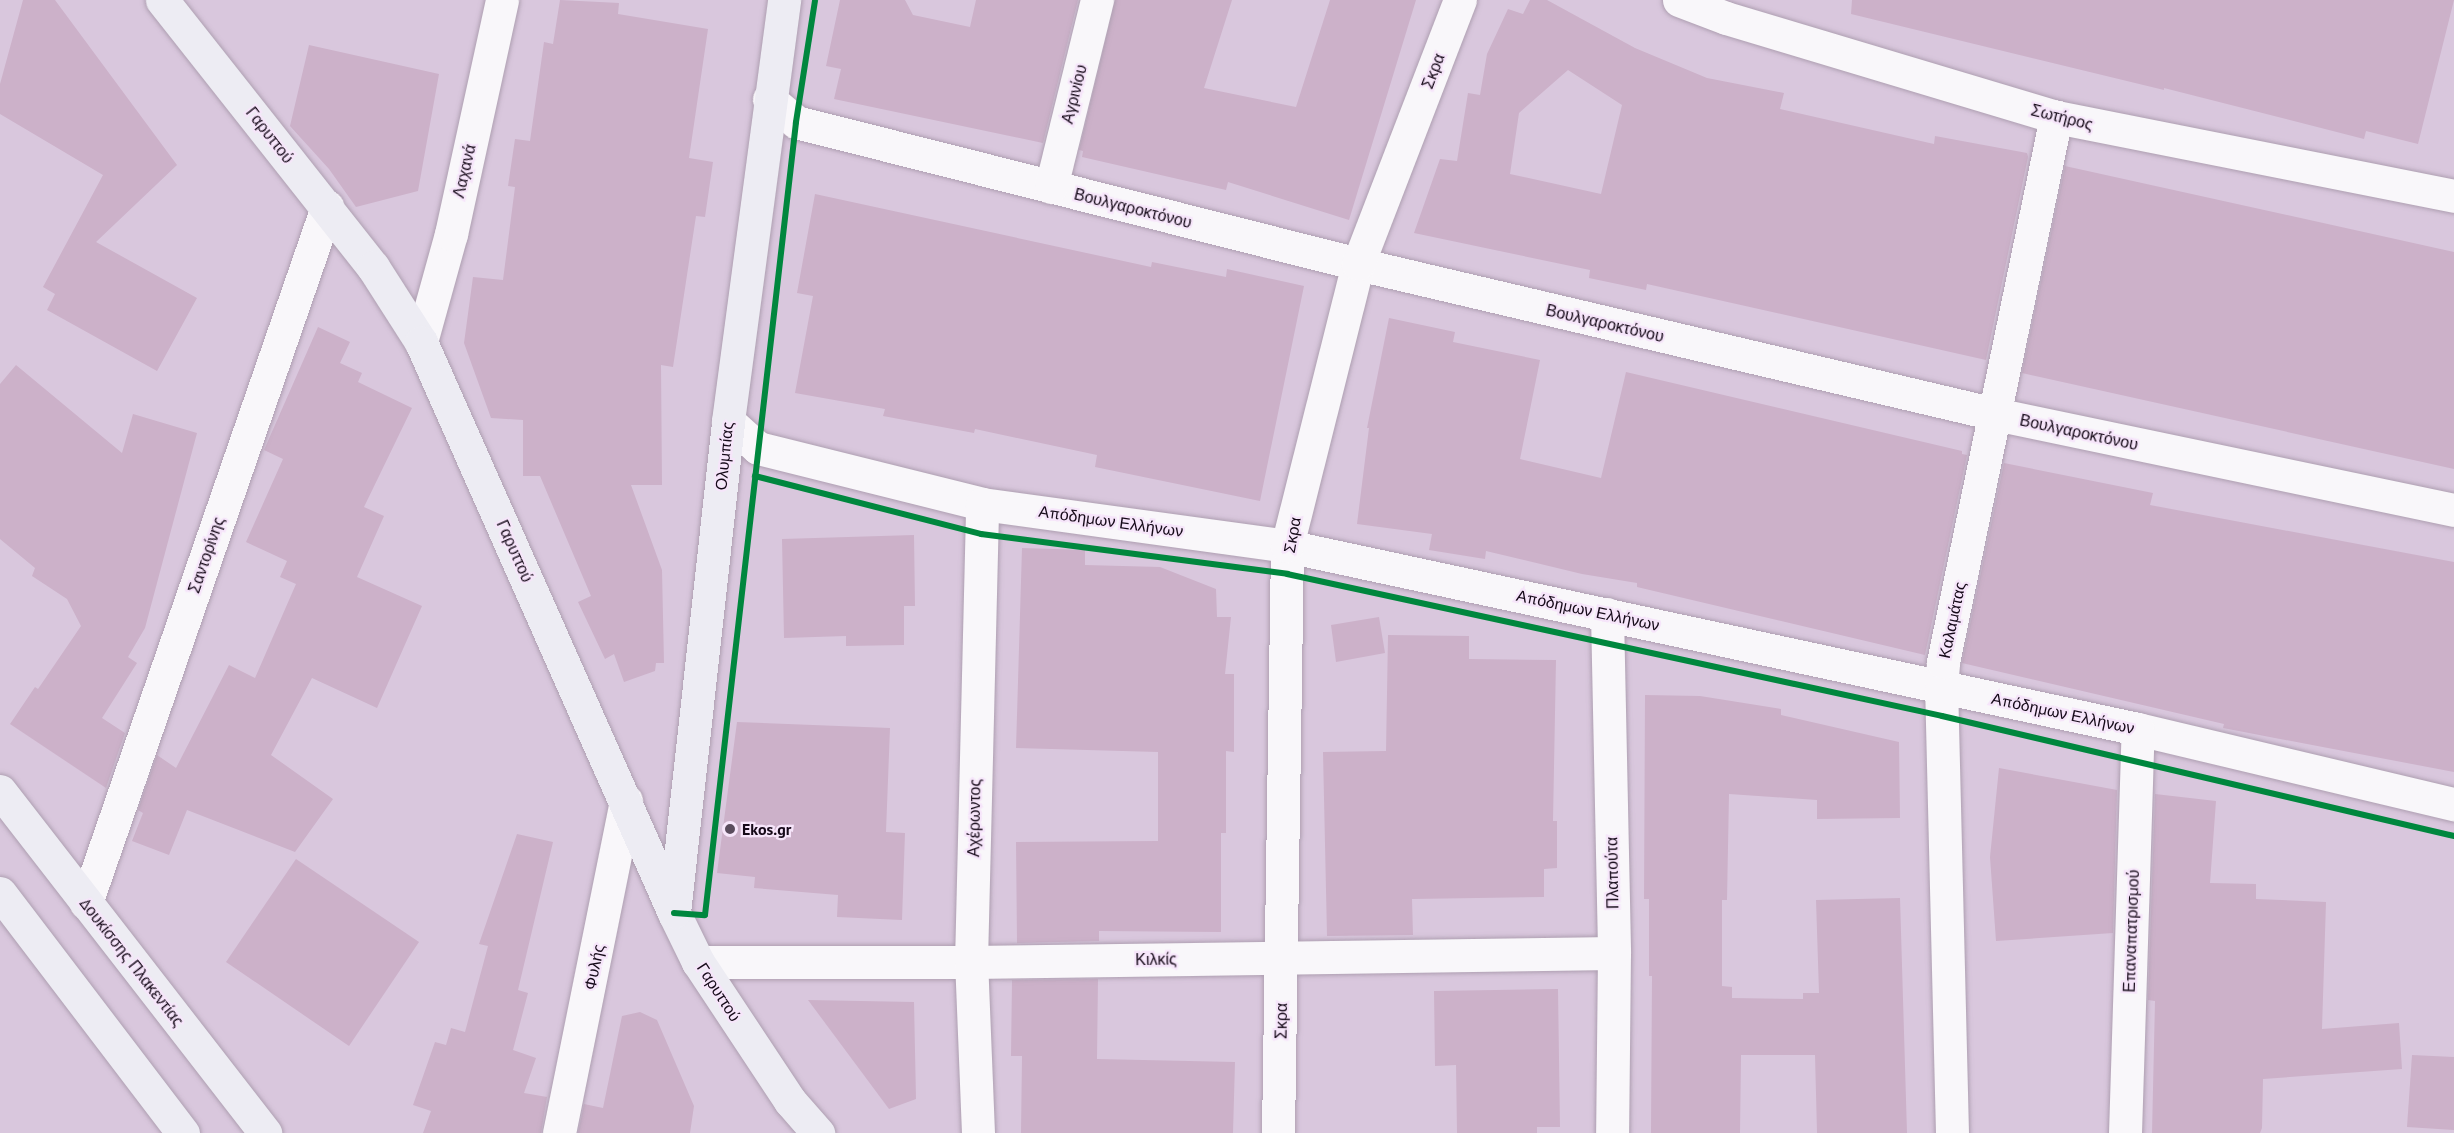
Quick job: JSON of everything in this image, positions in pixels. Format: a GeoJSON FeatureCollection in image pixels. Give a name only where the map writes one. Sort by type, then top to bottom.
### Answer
{"type":"FeatureCollection","features":[{"type":"Feature","properties":{"kind":"street","name":"Γαρυττού"},"geometry":{"type":"LineString","coordinates":[[162,0],[373,267],[422,342],[674,913],[698,962],[790,1101],[818,1133]]}},
{"type":"Feature","properties":{"kind":"street","name":"Λαχανά"},"geometry":{"type":"LineString","coordinates":[[422,342],[451,234],[502,0]]}},
{"type":"Feature","properties":{"kind":"street","name":"Ολυμπίας"},"geometry":{"type":"LineString","coordinates":[[674,913],[728,420],[784,0]]}},
{"type":"Feature","properties":{"kind":"street","name":"Αγρινίου"},"geometry":{"type":"LineString","coordinates":[[1051,187],[1097,0]]}},
{"type":"Feature","properties":{"kind":"street","name":"Σκρα"},"geometry":{"type":"LineString","coordinates":[[1278,1133],[1287,546],[1358,264],[1460,0]]}},
{"type":"Feature","properties":{"kind":"street","name":"Σωτήρος"},"geometry":{"type":"LineString","coordinates":[[1679,0],[1726,18],[2056,117],[2454,196]]}},
{"type":"Feature","properties":{"kind":"street","name":"Βουλγαροκτόνου"},"geometry":{"type":"LineString","coordinates":[[769,99],[796,122],[1358,264],[1995,414],[2454,510]]}},
{"type":"Feature","properties":{"kind":"street","name":"Καλαμάτας"},"geometry":{"type":"LineString","coordinates":[[1952,1133],[1941,687],[1943,663],[2056,117]]}},
{"type":"Feature","properties":{"kind":"street","name":"Σαντορίνης"},"geometry":{"type":"LineString","coordinates":[[86,903],[327,207]]}},
{"type":"Feature","properties":{"kind":"street","name":"Απόδημων Ελλήνων"},"geometry":{"type":"LineString","coordinates":[[728,420],[758,448],[982,504],[1287,546],[2138,729],[2454,804]]}},
{"type":"Feature","properties":{"kind":"street","name":"Αχέρωντος"},"geometry":{"type":"LineString","coordinates":[[978,1133],[971,962],[982,504]]}},
{"type":"Feature","properties":{"kind":"street","name":"Πλαπούτα"},"geometry":{"type":"LineString","coordinates":[[1607,614],[1614,953],[1612,1133]]}},
{"type":"Feature","properties":{"kind":"street","name":"Επαναπατρισμού"},"geometry":{"type":"LineString","coordinates":[[2125,1133],[2138,729]]}},
{"type":"Feature","properties":{"kind":"street","name":"Δουκίσσης Πλακεντίας"},"geometry":{"type":"LineString","coordinates":[[0,791],[264,1133]]}},
{"type":"Feature","properties":{"kind":"street","name":"Φυλής"},"geometry":{"type":"LineString","coordinates":[[559,1133],[626,801]]}},
{"type":"Feature","properties":{"kind":"street"},"geometry":{"type":"LineString","coordinates":[[0,893],[183,1133]]}},
{"type":"Feature","properties":{"kind":"street","name":"Κιλκίς"},"geometry":{"type":"LineString","coordinates":[[698,962],[971,962],[1614,953]]}},
{"type":"Feature","properties":{"kind":"building"},"geometry":{"type":"Polygon","coordinates":[[[23,0],[55,0],[177,165],[96,242],[197,298],[157,371],[47,310],[55,294],[43,287],[103,175],[0,114],[0,84],[23,0]]]}},
{"type":"Feature","properties":{"kind":"building"},"geometry":{"type":"Polygon","coordinates":[[[560,0],[619,3],[618,14],[708,29],[689,158],[713,162],[705,217],[696,216],[673,367],[661,365],[662,485],[631,485],[662,570],[664,663],[656,663],[655,671],[624,682],[614,654],[605,659],[578,602],[591,596],[540,476],[523,476],[523,420],[491,418],[464,343],[473,277],[503,280],[515,187],[508,186],[515,139],[530,141],[544,42],[553,44],[560,0]]]}},
{"type":"Feature","properties":{"kind":"building"},"geometry":{"type":"Polygon","coordinates":[[[840,0],[905,0],[913,15],[970,27],[976,0],[1078,0],[1043,143],[834,99],[841,69],[826,66],[840,0]]]}},
{"type":"Feature","properties":{"kind":"building"},"geometry":{"type":"Polygon","coordinates":[[[1115,0],[1232,0],[1204,88],[1296,107],[1330,0],[1416,0],[1349,220],[1228,182],[1226,190],[1082,157],[1083,151],[1079,150],[1115,0]]]}},
{"type":"Feature","properties":{"kind":"building"},"geometry":{"type":"Polygon","coordinates":[[[1530,0],[1547,0],[1635,48],[1707,78],[1784,93],[1780,109],[1934,144],[1935,136],[2027,153],[1986,360],[1647,284],[1646,290],[1589,278],[1590,270],[1414,233],[1440,159],[1457,161],[1468,93],[1480,95],[1487,54],[1508,9],[1523,14],[1530,0]],[[1568,70],[1519,113],[1510,174],[1601,194],[1622,105],[1568,70]]]}},
{"type":"Feature","properties":{"kind":"building"},"geometry":{"type":"Polygon","coordinates":[[[1852,0],[2454,0],[2418,144],[2366,131],[2364,139],[2164,88],[2164,90],[1851,14],[1852,0]]]}},
{"type":"Feature","properties":{"kind":"building"},"geometry":{"type":"Polygon","coordinates":[[[309,45],[439,74],[418,191],[356,207],[329,169],[290,126],[309,45]]]}},
{"type":"Feature","properties":{"kind":"building"},"geometry":{"type":"Polygon","coordinates":[[[2065,166],[2454,252],[2454,469],[2022,373],[2065,166]]]}},
{"type":"Feature","properties":{"kind":"building"},"geometry":{"type":"Polygon","coordinates":[[[815,194],[1151,267],[1152,262],[1226,277],[1227,269],[1304,286],[1260,501],[1095,467],[1097,455],[975,429],[974,433],[883,416],[885,409],[795,393],[813,296],[797,293],[815,194]]]}},
{"type":"Feature","properties":{"kind":"building"},"geometry":{"type":"Polygon","coordinates":[[[1389,318],[1455,332],[1453,342],[1540,360],[1520,459],[1601,478],[1626,372],[1962,451],[1962,454],[1967,455],[1925,655],[1637,587],[1637,583],[1582,574],[1486,551],[1485,559],[1429,550],[1432,534],[1357,524],[1369,428],[1367,428],[1389,318]]]}},
{"type":"Feature","properties":{"kind":"building"},"geometry":{"type":"Polygon","coordinates":[[[318,327],[350,342],[340,363],[362,373],[358,382],[412,408],[364,507],[384,516],[357,577],[422,606],[377,708],[312,678],[271,755],[333,799],[295,852],[187,810],[169,855],[132,841],[143,813],[138,810],[157,755],[176,768],[229,665],[255,678],[296,584],[280,577],[287,561],[246,542],[283,459],[264,450],[318,327]]]}},
{"type":"Feature","properties":{"kind":"building"},"geometry":{"type":"Polygon","coordinates":[[[16,365],[122,453],[133,414],[197,433],[145,628],[128,657],[137,663],[102,718],[125,733],[106,788],[10,724],[35,687],[38,689],[81,626],[67,599],[32,576],[35,568],[0,539],[0,384],[16,365]]]}},
{"type":"Feature","properties":{"kind":"building"},"geometry":{"type":"Polygon","coordinates":[[[2004,463],[2153,493],[2150,505],[2454,562],[2454,772],[2223,728],[2224,724],[1962,663],[2004,463]]]}},
{"type":"Feature","properties":{"kind":"building"},"geometry":{"type":"Polygon","coordinates":[[[914,535],[915,606],[904,606],[904,645],[846,646],[846,636],[784,638],[782,539],[914,535]]]}},
{"type":"Feature","properties":{"kind":"building"},"geometry":{"type":"Polygon","coordinates":[[[1022,548],[1085,550],[1085,565],[1160,567],[1216,589],[1217,617],[1231,617],[1225,674],[1234,674],[1234,752],[1226,751],[1226,833],[1221,833],[1221,932],[1099,931],[1099,941],[1017,943],[1016,842],[1158,841],[1158,752],[1016,748],[1022,548]]]}},
{"type":"Feature","properties":{"kind":"building"},"geometry":{"type":"Polygon","coordinates":[[[1379,617],[1385,653],[1336,662],[1331,625],[1379,617]]]}},
{"type":"Feature","properties":{"kind":"building"},"geometry":{"type":"Polygon","coordinates":[[[1388,635],[1469,636],[1469,659],[1556,660],[1553,821],[1557,821],[1557,868],[1544,869],[1544,897],[1412,899],[1413,935],[1327,936],[1323,752],[1386,751],[1388,635]]]}},
{"type":"Feature","properties":{"kind":"building"},"geometry":{"type":"Polygon","coordinates":[[[1645,695],[1700,696],[1781,709],[1781,715],[1899,742],[1900,818],[1817,819],[1817,800],[1729,794],[1727,900],[1722,900],[1722,986],[1732,987],[1732,998],[1803,999],[1803,993],[1819,993],[1816,900],[1900,898],[1907,1133],[1817,1133],[1815,1055],[1741,1055],[1740,1133],[1651,1133],[1652,976],[1649,976],[1649,899],[1644,899],[1645,695]]]}},
{"type":"Feature","properties":{"kind":"building"},"geometry":{"type":"Polygon","coordinates":[[[737,722],[890,728],[886,832],[905,833],[902,920],[837,917],[838,895],[754,888],[755,877],[717,873],[737,722]]]}},
{"type":"Feature","properties":{"kind":"building"},"geometry":{"type":"Polygon","coordinates":[[[1999,768],[2117,790],[2113,933],[1996,941],[1990,857],[1999,768]]]}},
{"type":"Feature","properties":{"kind":"building"},"geometry":{"type":"Polygon","coordinates":[[[2155,794],[2216,801],[2210,883],[2256,884],[2256,899],[2326,902],[2322,1029],[2399,1023],[2402,1069],[2263,1079],[2260,1133],[2152,1133],[2155,1001],[2148,1000],[2155,794]]]}},
{"type":"Feature","properties":{"kind":"building"},"geometry":{"type":"Polygon","coordinates":[[[517,834],[553,842],[518,990],[528,993],[513,1050],[536,1058],[524,1093],[547,1097],[541,1133],[423,1133],[431,1111],[413,1105],[435,1042],[446,1045],[451,1028],[465,1032],[488,946],[479,944],[517,834]]]}},
{"type":"Feature","properties":{"kind":"building"},"geometry":{"type":"Polygon","coordinates":[[[296,859],[419,942],[349,1046],[226,962],[296,859]]]}},
{"type":"Feature","properties":{"kind":"building"},"geometry":{"type":"Polygon","coordinates":[[[1098,979],[1097,1059],[1235,1062],[1233,1133],[1021,1133],[1022,1056],[1011,1056],[1012,980],[1098,979]]]}},
{"type":"Feature","properties":{"kind":"building"},"geometry":{"type":"Polygon","coordinates":[[[1558,989],[1560,1127],[1537,1127],[1537,1133],[1457,1133],[1456,1065],[1435,1066],[1434,991],[1558,989]]]}},
{"type":"Feature","properties":{"kind":"building"},"geometry":{"type":"Polygon","coordinates":[[[808,1000],[914,1002],[916,1099],[889,1109],[808,1000]]]}},
{"type":"Feature","properties":{"kind":"building"},"geometry":{"type":"Polygon","coordinates":[[[640,1012],[657,1020],[694,1106],[690,1133],[578,1133],[584,1104],[603,1108],[622,1016],[640,1012]]]}},
{"type":"Feature","properties":{"kind":"building"},"geometry":{"type":"Polygon","coordinates":[[[2412,1055],[2454,1057],[2454,1130],[2407,1127],[2412,1055]]]}},
{"type":"Feature","properties":{"kind":"cycle path"},"geometry":{"type":"LineString","coordinates":[[674,913],[705,915],[796,122],[815,0]]}},
{"type":"Feature","properties":{"kind":"cycle path"},"geometry":{"type":"LineString","coordinates":[[755,476],[981,534],[1287,574],[1942,716],[2454,836]]}},
{"type":"Feature","properties":{"kind":"place","name":"Ekos.gr"},"geometry":{"type":"Point","coordinates":[730,829]}}]}
